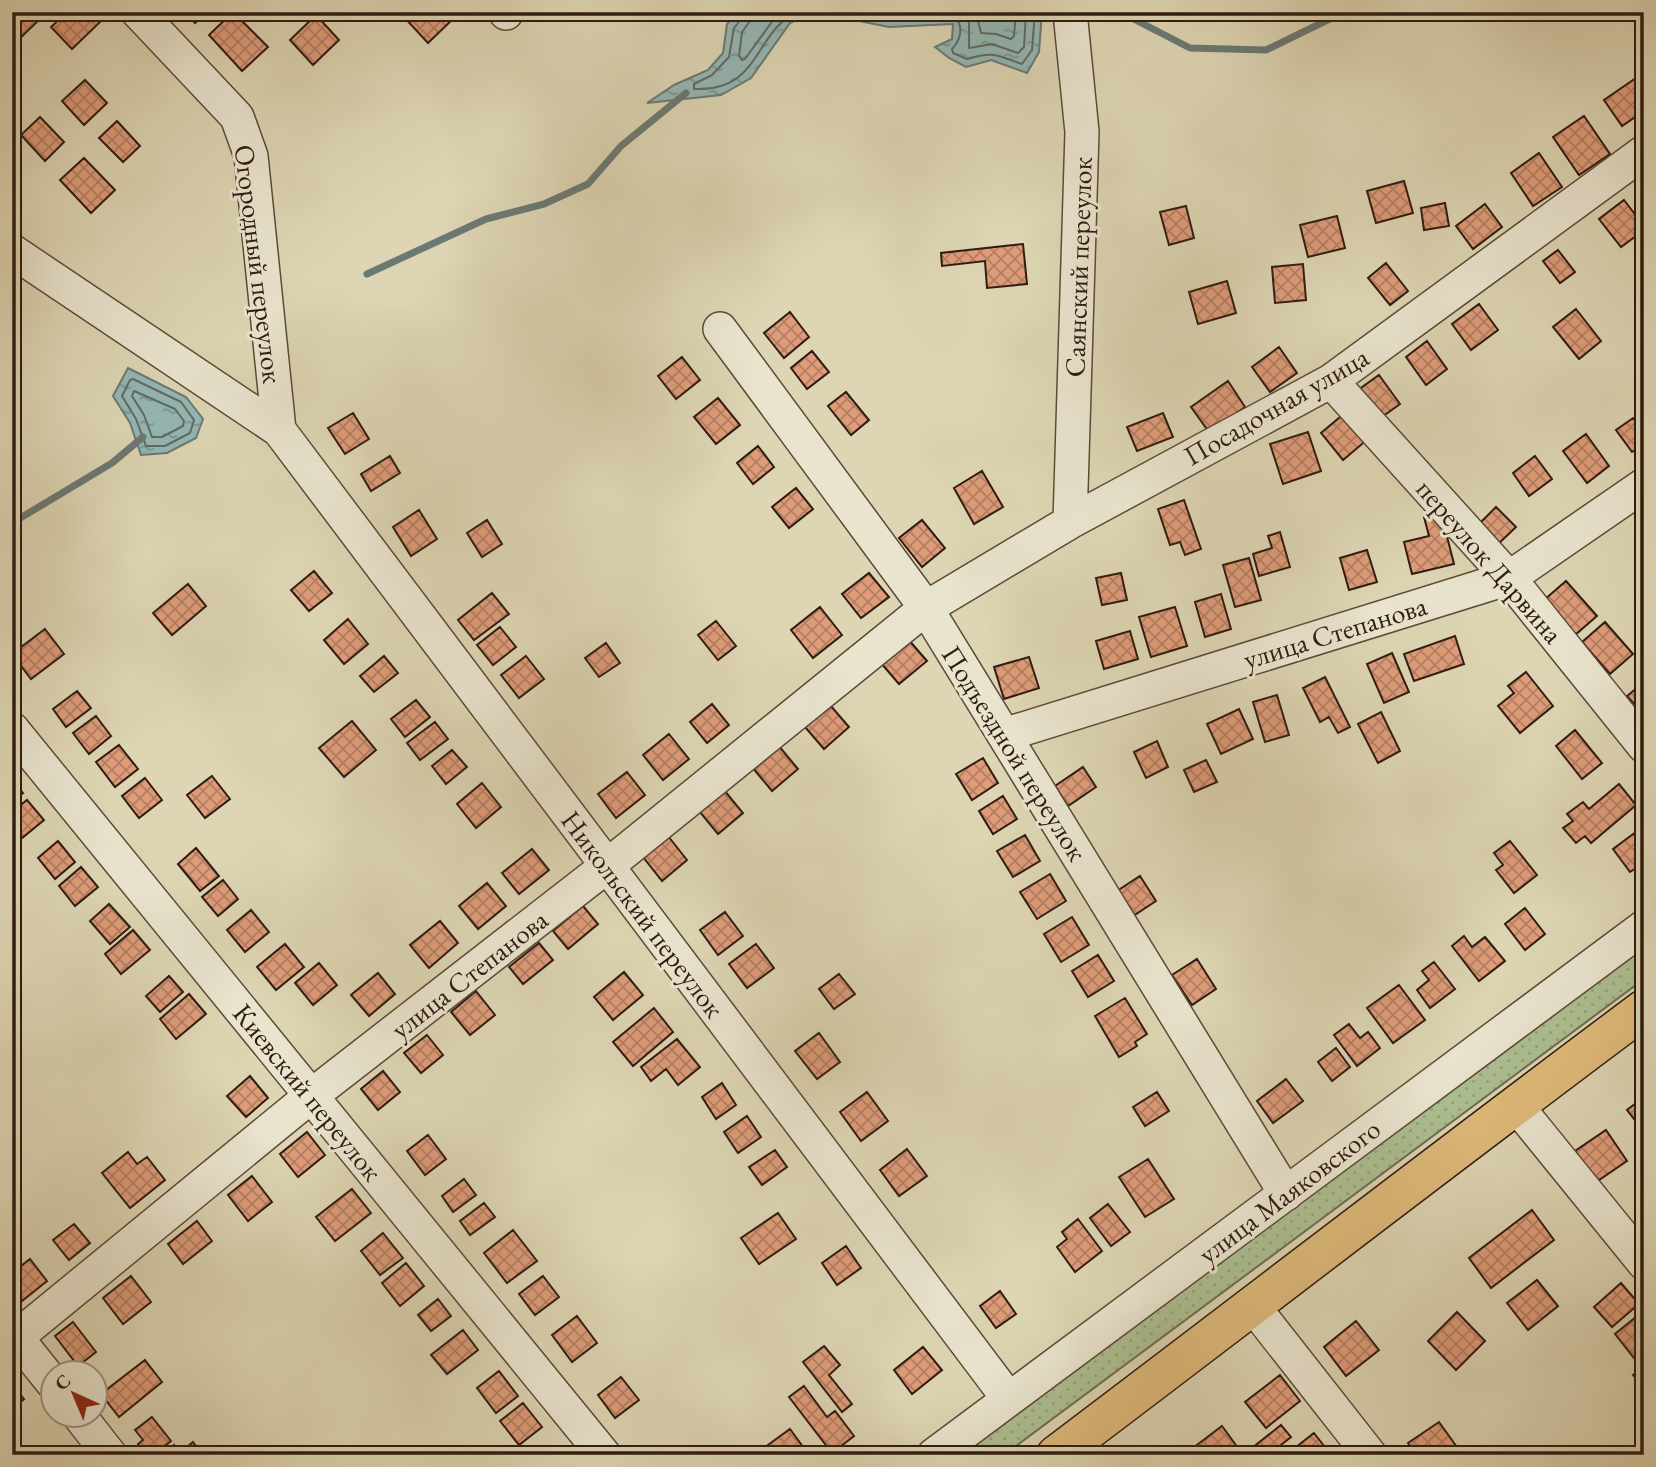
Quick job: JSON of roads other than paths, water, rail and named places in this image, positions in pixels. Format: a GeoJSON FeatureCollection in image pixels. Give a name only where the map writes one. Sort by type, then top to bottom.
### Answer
{"type":"FeatureCollection","features":[{"type":"Feature","properties":{"kind":"main road"},"geometry":{"type":"LineString","coordinates":[[1056,1455],[1515,1104],[1644,1009]]}},
{"type":"Feature","properties":{"kind":"street","name":"Огородный переулок"},"geometry":{"type":"LineString","coordinates":[[138,12],[237,117],[251,156],[279,430]]}},
{"type":"Feature","properties":{"kind":"street","name":"Саянский переулок"},"geometry":{"type":"LineString","coordinates":[[1070,12],[1082,132],[1070,522]]}},
{"type":"Feature","properties":{"kind":"street","name":"Посадочная улица"},"geometry":{"type":"LineString","coordinates":[[926,608],[1070,522],[1331,381],[1644,152]]}},
{"type":"Feature","properties":{"kind":"street"},"geometry":{"type":"LineString","coordinates":[[12,251],[279,430]]}},
{"type":"Feature","properties":{"kind":"street","name":"Подъездной переулок"},"geometry":{"type":"LineString","coordinates":[[720,330],[926,608],[1286,1194]]}},
{"type":"Feature","properties":{"kind":"street","name":"переулок Дарвина"},"geometry":{"type":"LineString","coordinates":[[1331,381],[1508,578],[1644,746]]}},
{"type":"Feature","properties":{"kind":"street","name":"Никольский переулок"},"geometry":{"type":"LineString","coordinates":[[279,430],[1008,1398]]}},
{"type":"Feature","properties":{"kind":"street","name":"улица Степанова"},"geometry":{"type":"LineString","coordinates":[[1004,735],[1508,578],[1644,485]]}},
{"type":"Feature","properties":{"kind":"street","name":"улица Степанова"},"geometry":{"type":"LineString","coordinates":[[14,1337],[311,1096],[607,866],[926,608]]}},
{"type":"Feature","properties":{"kind":"street","name":"Киевский переулок"},"geometry":{"type":"LineString","coordinates":[[12,729],[604,1455]]}},
{"type":"Feature","properties":{"kind":"street","name":"улица Маяковского"},"geometry":{"type":"LineString","coordinates":[[934,1455],[1644,927]]}},
{"type":"Feature","properties":{"kind":"street"},"geometry":{"type":"LineString","coordinates":[[1515,1104],[1644,1263]]}},
{"type":"Feature","properties":{"kind":"street"},"geometry":{"type":"LineString","coordinates":[[1253,1306],[1370,1455]]}},
{"type":"Feature","properties":{"kind":"street"},"geometry":{"type":"LineString","coordinates":[[14,1337],[38,1365]]}},
{"type":"Feature","properties":{"kind":"street"},"geometry":{"type":"LineString","coordinates":[[88,1428],[110,1455]]}},
{"type":"Feature","properties":{"kind":"water"},"geometry":{"type":"Polygon","coordinates":[[[739,12],[811,12],[790,23],[751,78],[721,95],[647,103],[674,85],[708,70],[723,53],[727,24],[739,12]]]}},
{"type":"Feature","properties":{"kind":"water"},"geometry":{"type":"Polygon","coordinates":[[[814,12],[1042,12],[1039,52],[1027,73],[991,60],[966,67],[935,47],[952,39],[953,24],[889,27],[814,12]]]}},
{"type":"Feature","properties":{"kind":"water"},"geometry":{"type":"Polygon","coordinates":[[[128,368],[186,397],[203,419],[196,438],[167,453],[141,455],[130,423],[113,396],[128,368]]]}},
{"type":"Feature","properties":{"kind":"waterway"},"geometry":{"type":"LineString","coordinates":[[1120,12],[1190,48],[1266,50],[1344,12]]}},
{"type":"Feature","properties":{"kind":"waterway"},"geometry":{"type":"LineString","coordinates":[[367,274],[486,219],[544,204],[588,184],[621,146],[686,93]]}},
{"type":"Feature","properties":{"kind":"waterway"},"geometry":{"type":"LineString","coordinates":[[12,523],[112,463],[143,437]]}}]}
